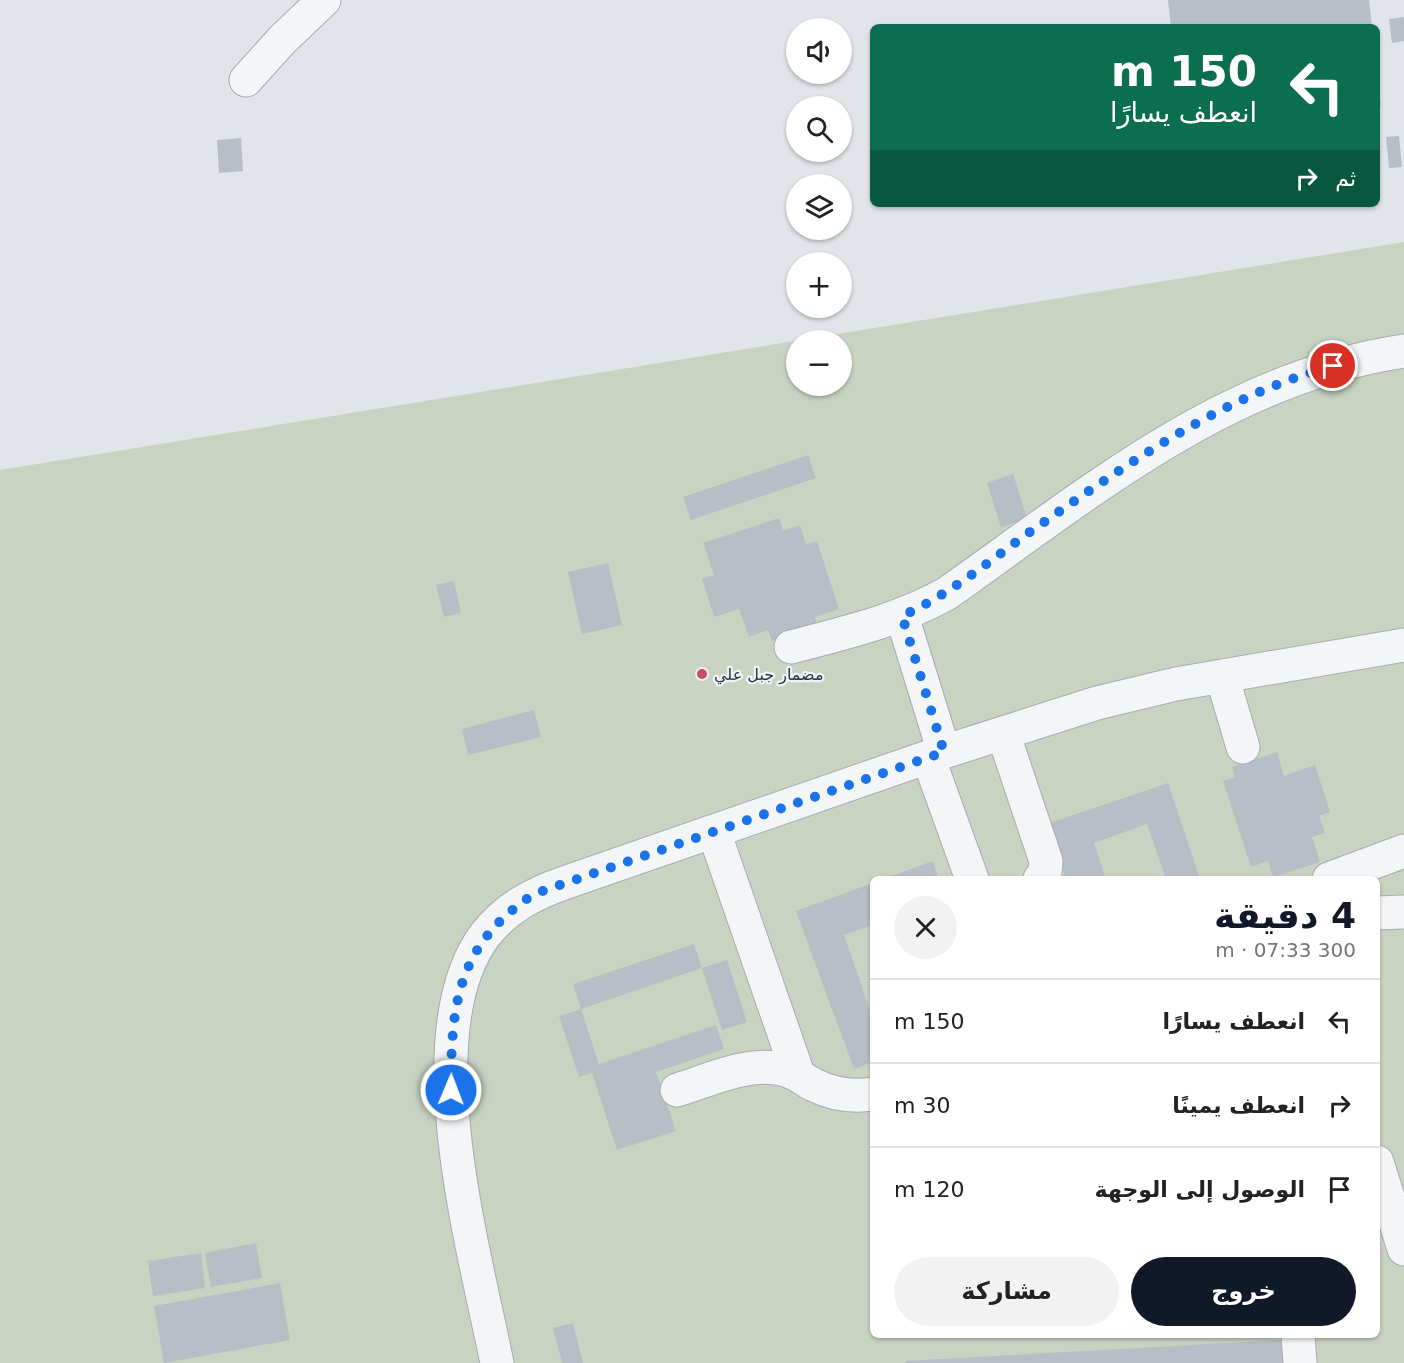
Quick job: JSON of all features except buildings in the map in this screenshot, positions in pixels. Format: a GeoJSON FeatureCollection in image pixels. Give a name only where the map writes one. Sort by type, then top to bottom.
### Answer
{"type":"FeatureCollection","features":[{"type":"Feature","properties":{"kind":"lane"},"geometry":{"type":"LineString","coordinates":[[246,80],[282,40],[324,0]]}},
{"type":"Feature","properties":{"kind":"lane"},"geometry":{"type":"LineString","coordinates":[[791,647],[902,616],[946,594],[1056,514],[1195,424],[1251,395],[1312,372],[1374,355],[1404,351]]}},
{"type":"Feature","properties":{"kind":"lane"},"geometry":{"type":"LineString","coordinates":[[902,616],[936,755],[971,876]]}},
{"type":"Feature","properties":{"kind":"lane"},"geometry":{"type":"LineString","coordinates":[[497,1363],[455,1149],[451,1110],[454,1032],[459,993],[469,963],[485,935],[500,920],[534,894],[936,755],[1136,692],[1404,645]]}},
{"type":"Feature","properties":{"kind":"lane"},"geometry":{"type":"LineString","coordinates":[[1222,676],[1243,747]]}},
{"type":"Feature","properties":{"kind":"lane"},"geometry":{"type":"LineString","coordinates":[[1003,733],[1046,861],[1042,876]]}},
{"type":"Feature","properties":{"kind":"lane"},"geometry":{"type":"LineString","coordinates":[[714,832],[798,1074]]}},
{"type":"Feature","properties":{"kind":"lane"},"geometry":{"type":"LineString","coordinates":[[1337,876],[1404,851]]}},
{"type":"Feature","properties":{"kind":"lane"},"geometry":{"type":"LineString","coordinates":[[1380,913],[1404,912]]}},
{"type":"Feature","properties":{"kind":"lane"},"geometry":{"type":"LineString","coordinates":[[677,1090],[756,1068],[770,1067],[798,1074],[814,1085],[832,1092],[850,1095],[870,1094]]}},
{"type":"Feature","properties":{"kind":"lane"},"geometry":{"type":"LineString","coordinates":[[1380,1175],[1393,1233]]}},
{"type":"Feature","properties":{"kind":"lane"},"geometry":{"type":"LineString","coordinates":[[1298,1338],[1300,1363]]}},
{"type":"Feature","properties":{"kind":"green space","name":"مضمار جبل علي"},"geometry":{"type":"Polygon","coordinates":[[[1404,242],[1404,1363],[0,1363],[0,470],[786,343],[786,396],[852,396],[852,332],[1404,242]]]}},
{"type":"Feature","properties":{"kind":"place","name":"مضمار جبل علي"},"geometry":{"type":"Point","coordinates":[702,674]}},
{"type":"Feature","properties":{"kind":"route"},"geometry":{"type":"LineString","coordinates":[[451,1090],[459,993],[469,963],[485,935],[507,912],[534,894],[564,883],[944,752],[902,616],[946,594],[1056,514],[1195,424],[1251,395],[1333,366]]}}]}
